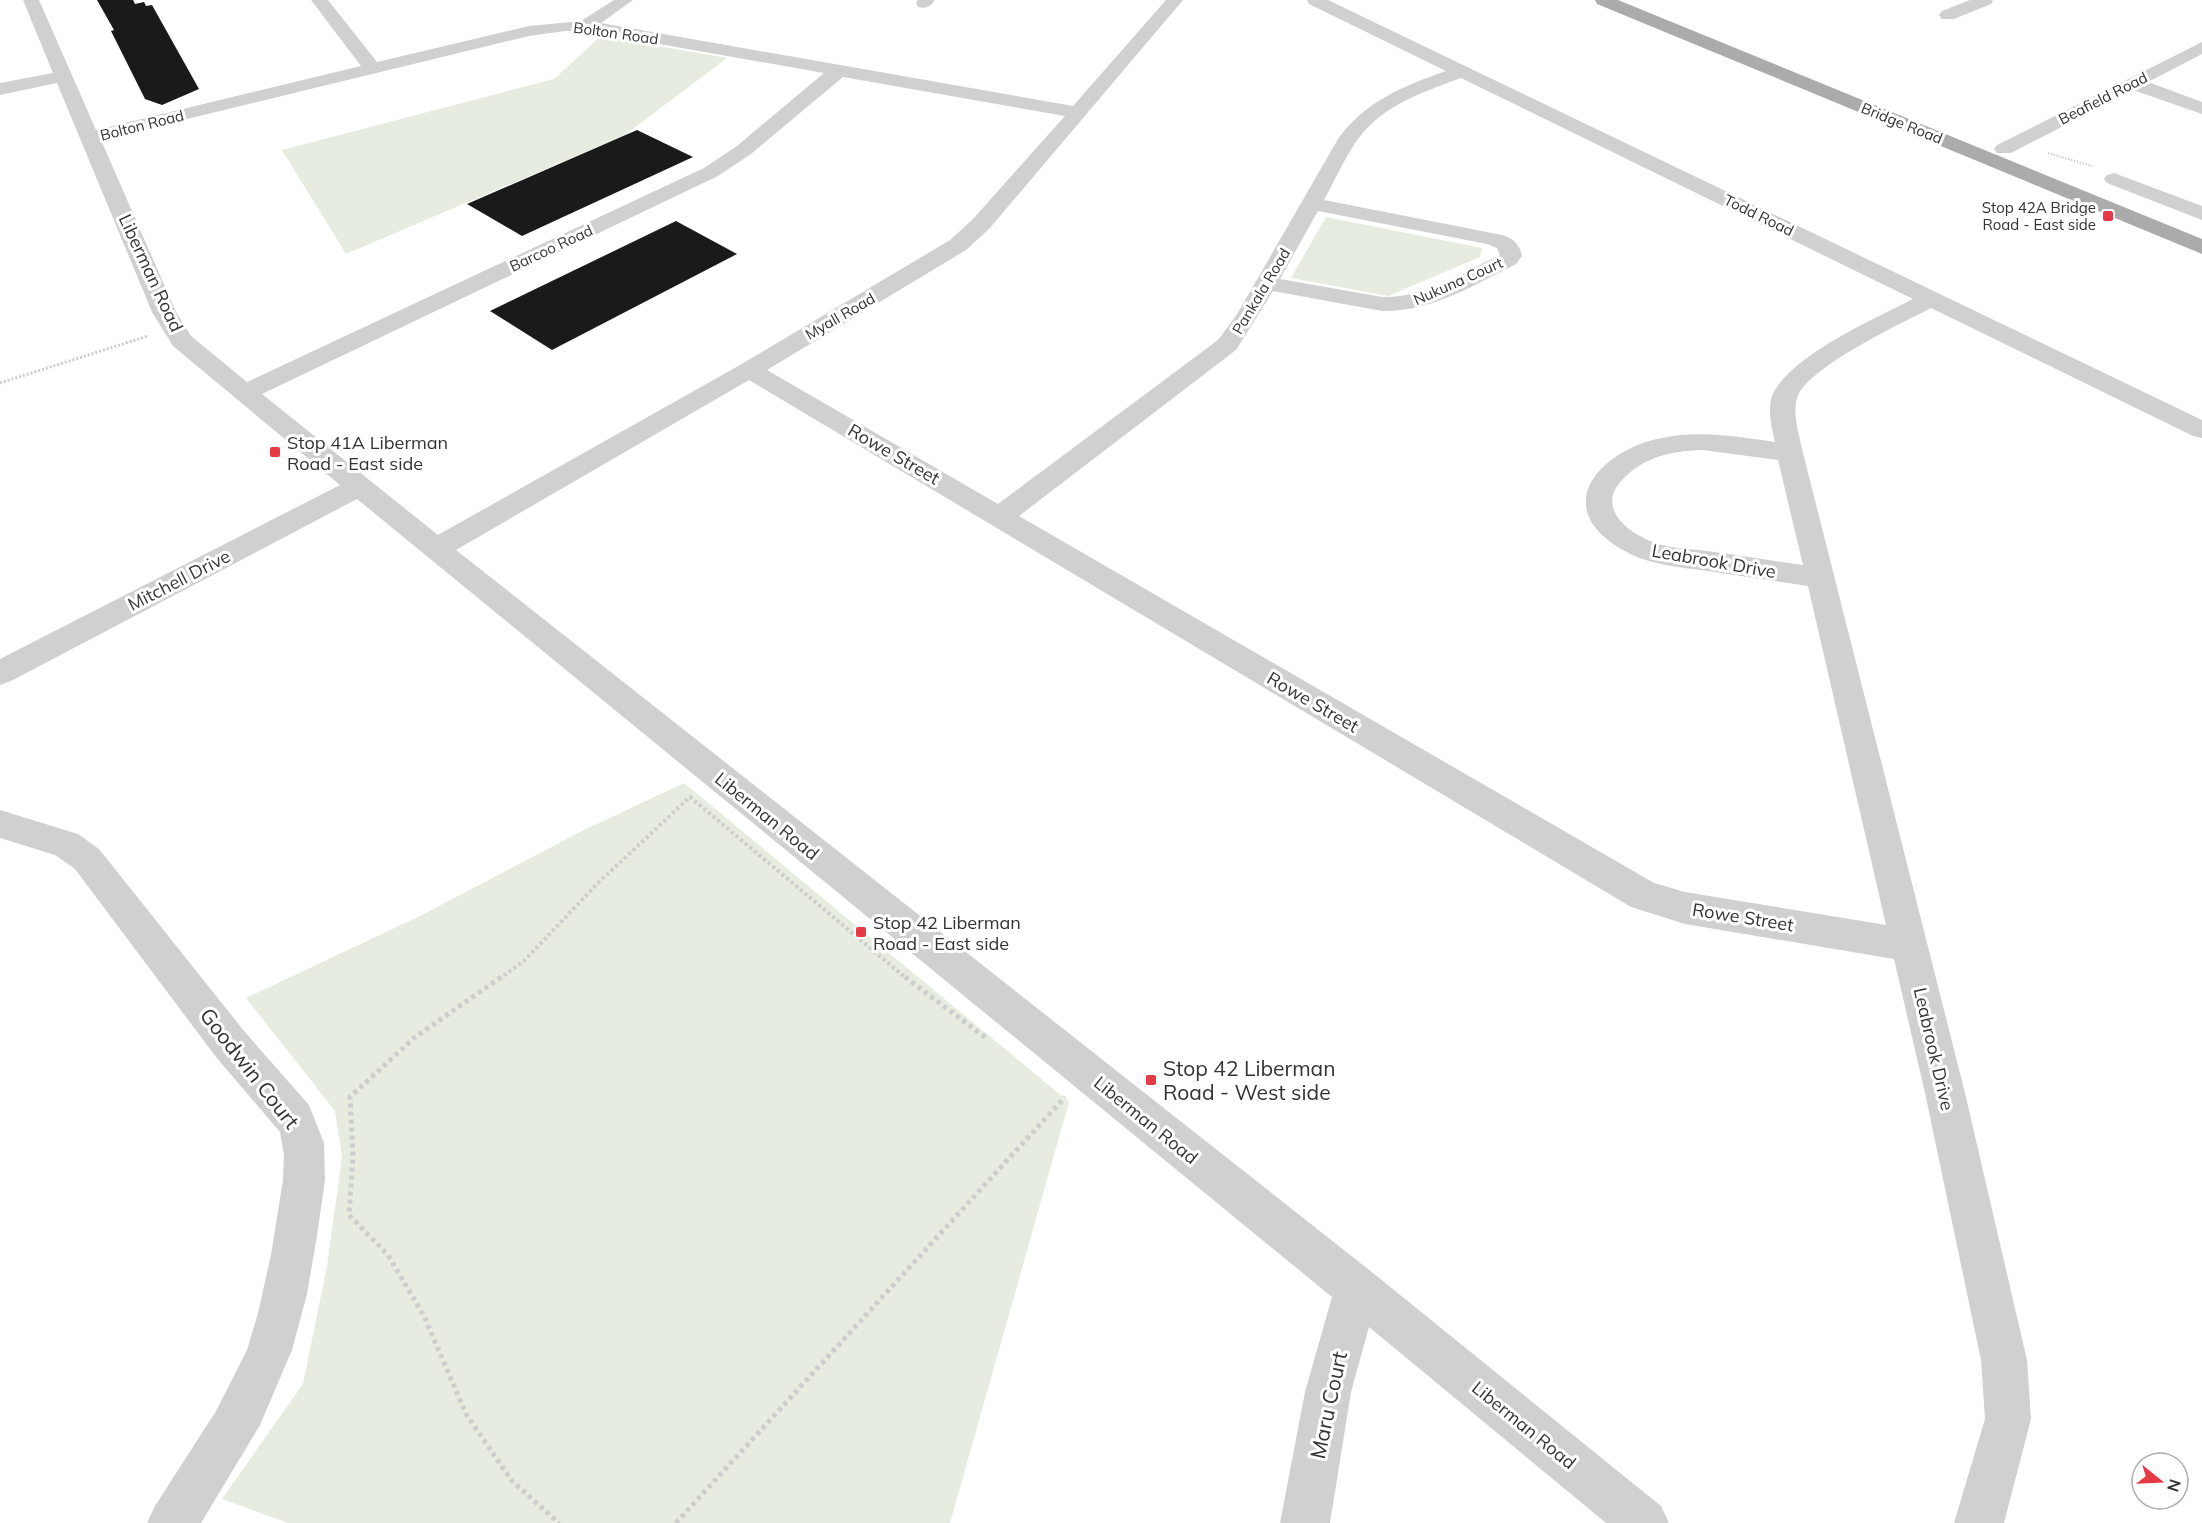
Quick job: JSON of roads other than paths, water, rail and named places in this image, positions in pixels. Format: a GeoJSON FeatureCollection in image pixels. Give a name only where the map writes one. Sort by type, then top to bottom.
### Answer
{"type":"FeatureCollection","features":[{"type":"Feature","properties":{"kind":"main road","name":"Bridge Road"},"geometry":{"type":"LineString","coordinates":[[1603,0],[1995,154],[2112,182],[2202,230]]}},
{"type":"Feature","properties":{"kind":"main road","name":"Bridge Road"},"geometry":{"type":"LineString","coordinates":[[1636,0],[1995,154],[2202,247]]}},
{"type":"Feature","properties":{"kind":"street","name":"Liberman Road"},"geometry":{"type":"LineString","coordinates":[[31,0],[173,328],[191,349],[359,487],[1357,1288],[1644,1523]]}},
{"type":"Feature","properties":{"kind":"street"},"geometry":{"type":"LineString","coordinates":[[319,0],[373,69]]}},
{"type":"Feature","properties":{"kind":"street"},"geometry":{"type":"LineString","coordinates":[[585,26],[625,0]]}},
{"type":"Feature","properties":{"kind":"street","name":"Myall Road"},"geometry":{"type":"LineString","coordinates":[[437,548],[928,266],[966,240],[1175,0]]}},
{"type":"Feature","properties":{"kind":"street","name":"Todd Road"},"geometry":{"type":"LineString","coordinates":[[1315,0],[2202,430]]}},
{"type":"Feature","properties":{"kind":"street"},"geometry":{"type":"LineString","coordinates":[[1948,15],[1984,0]]}},
{"type":"Feature","properties":{"kind":"street","name":"Bolton Road"},"geometry":{"type":"LineString","coordinates":[[90,137],[540,29],[585,26],[1077,112]]}},
{"type":"Feature","properties":{"kind":"street","name":"Beafield Road"},"geometry":{"type":"LineString","coordinates":[[1995,154],[2202,47]]}},
{"type":"Feature","properties":{"kind":"street","name":"Barcoo Road"},"geometry":{"type":"LineString","coordinates":[[244,393],[711,172],[744,150],[838,71]]}},
{"type":"Feature","properties":{"kind":"street","name":"Pankala Road"},"geometry":{"type":"LineString","coordinates":[[1001,516],[1220,351],[1241,328],[1348,139],[1366,116],[1402,93],[1462,71]]}},
{"type":"Feature","properties":{"kind":"street"},"geometry":{"type":"LineString","coordinates":[[0,89],[64,75]]}},
{"type":"Feature","properties":{"kind":"street"},"geometry":{"type":"LineString","coordinates":[[2132,83],[2202,108]]}},
{"type":"Feature","properties":{"kind":"street"},"geometry":{"type":"LineString","coordinates":[[2112,182],[2202,214]]}},
{"type":"Feature","properties":{"kind":"street","name":"Nukuna Court"},"geometry":{"type":"LineString","coordinates":[[1267,284],[1382,304],[1401,305],[1457,283],[1508,260],[1510,256],[1509,248],[1504,243],[1491,238],[1312,204]]}},
{"type":"Feature","properties":{"kind":"street","name":"Leabrook Drive"},"geometry":{"type":"LineString","coordinates":[[1931,298],[1809,367],[1789,384],[1784,398],[1784,408],[1790,453],[1910,945],[1980,1245],[2006,1377],[2008,1419],[1979,1523]]}},
{"type":"Feature","properties":{"kind":"street","name":"Rowe Street"},"geometry":{"type":"LineString","coordinates":[[749,370],[1001,516],[1644,896],[1685,908],[1910,945]]}},
{"type":"Feature","properties":{"kind":"street","name":"Leabrook Drive"},"geometry":{"type":"LineString","coordinates":[[1790,453],[1692,442],[1652,447],[1630,458],[1614,472],[1599,494],[1599,510],[1603,518],[1622,536],[1652,552],[1820,578]]}},
{"type":"Feature","properties":{"kind":"street","name":"Mitchell Drive"},"geometry":{"type":"LineString","coordinates":[[0,673],[359,487]]}},
{"type":"Feature","properties":{"kind":"street","name":"Goodwin Court"},"geometry":{"type":"LineString","coordinates":[[0,824],[66,844],[87,859],[230,1044],[295,1119],[301,1130],[306,1159],[304,1182],[281,1315],[254,1389],[222,1445],[172,1523]]}},
{"type":"Feature","properties":{"kind":"street","name":"Maru Court"},"geometry":{"type":"LineString","coordinates":[[1305,1523],[1328,1392],[1357,1288]]}},
{"type":"Feature","properties":{"kind":"place","name":"Stop 42A Bridge Road - East side"},"geometry":{"type":"Point","coordinates":[2108,216]}},
{"type":"Feature","properties":{"kind":"place","name":"Stop 41A Liberman Road - East side"},"geometry":{"type":"Point","coordinates":[275,452]}},
{"type":"Feature","properties":{"kind":"place","name":"Stop 42 Liberman Road - East side"},"geometry":{"type":"Point","coordinates":[861,932]}},
{"type":"Feature","properties":{"kind":"place","name":"Stop 42 Liberman Road - West side"},"geometry":{"type":"Point","coordinates":[1151,1080]}}]}
